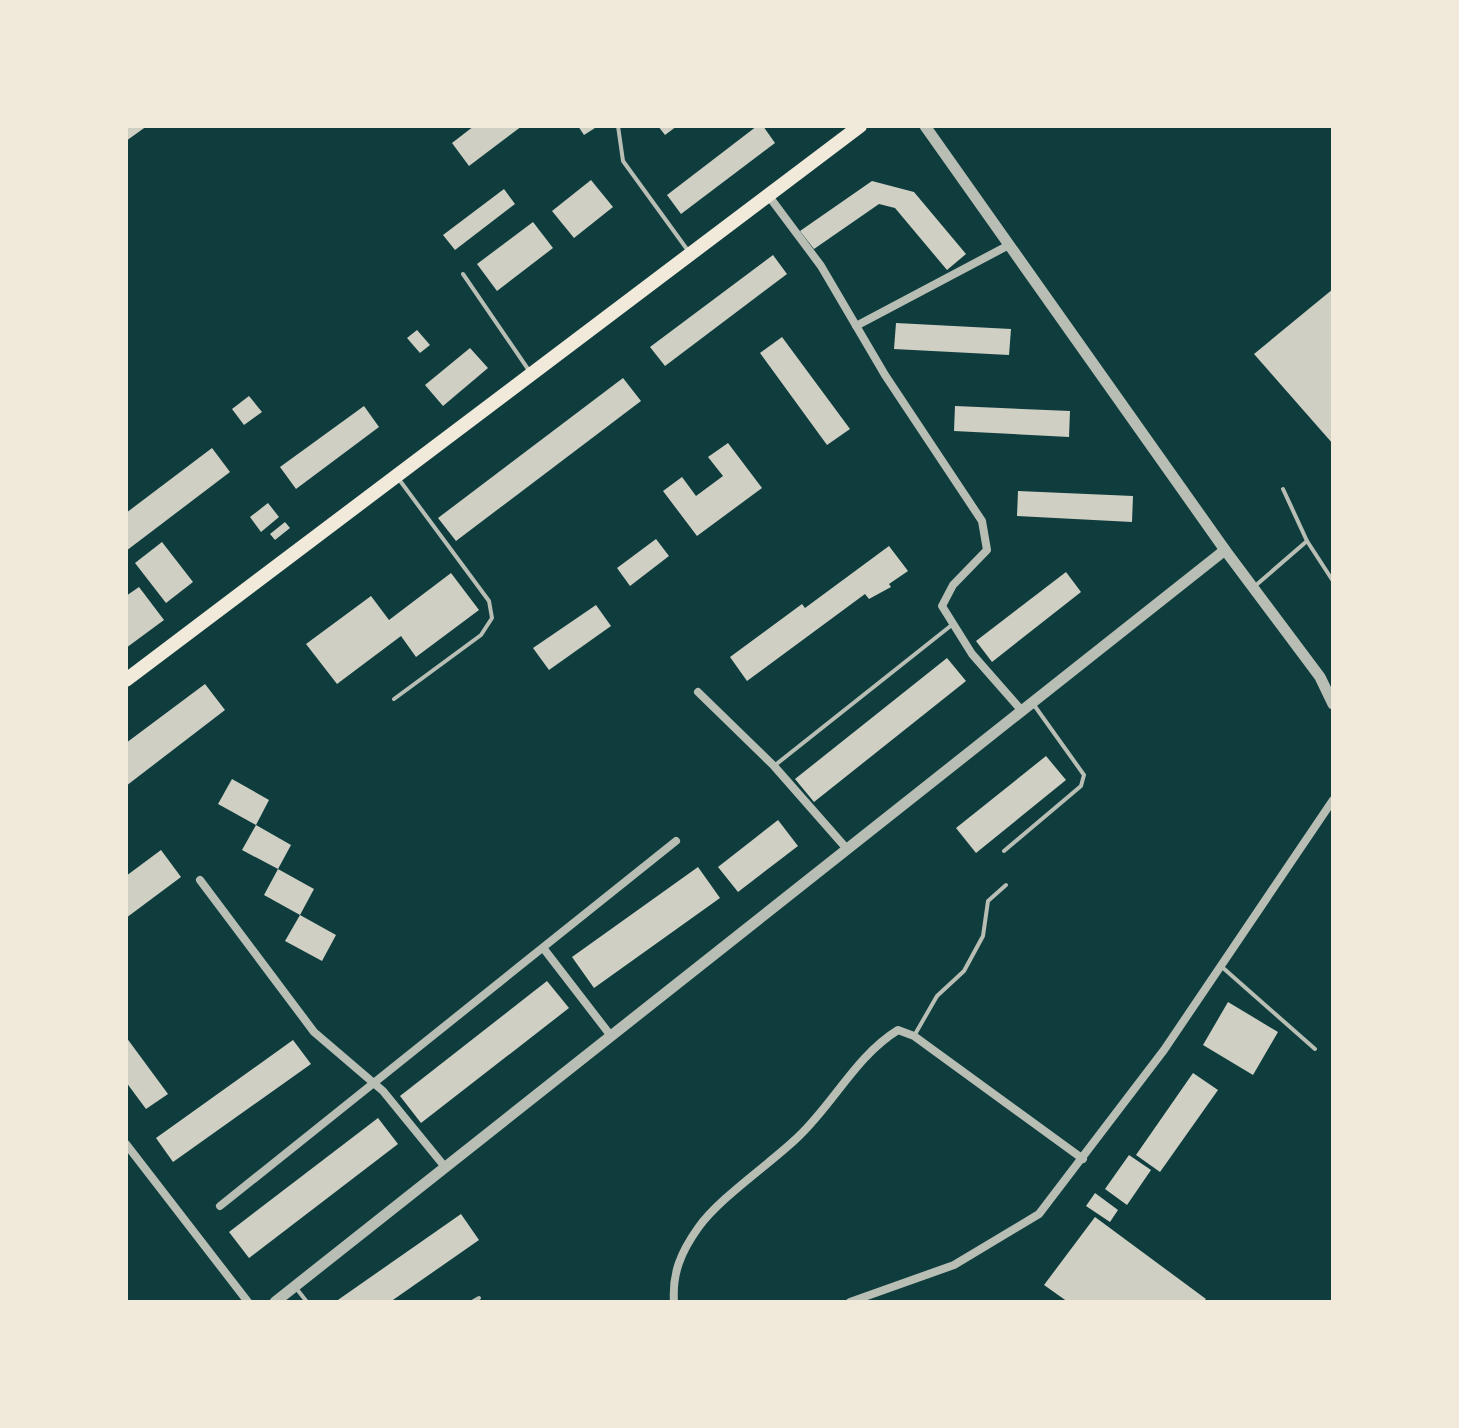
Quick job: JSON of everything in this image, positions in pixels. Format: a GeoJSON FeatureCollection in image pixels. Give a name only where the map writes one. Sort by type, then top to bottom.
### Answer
{"type":"FeatureCollection","features":[{"type":"Feature","properties":{"kind":"main road"},"geometry":{"type":"LineString","coordinates":[[126,680],[860,126]]}},
{"type":"Feature","properties":{"kind":"street"},"geometry":{"type":"LineString","coordinates":[[925,126],[1225,550],[1320,677],[1333,704]]}},
{"type":"Feature","properties":{"kind":"street"},"geometry":{"type":"LineString","coordinates":[[768,195],[821,266],[856,326],[982,521],[987,550],[953,585],[942,606],[972,654],[1022,711]]}},
{"type":"Feature","properties":{"kind":"street"},"geometry":{"type":"LineString","coordinates":[[856,326],[1009,245]]}},
{"type":"Feature","properties":{"kind":"street"},"geometry":{"type":"LineString","coordinates":[[275,1302],[1225,550]]}},
{"type":"Feature","properties":{"kind":"street"},"geometry":{"type":"LineString","coordinates":[[698,692],[774,766],[847,849]]}},
{"type":"Feature","properties":{"kind":"street"},"geometry":{"type":"LineString","coordinates":[[850,1302],[954,1265],[1039,1214],[1164,1050],[1333,800]]}},
{"type":"Feature","properties":{"kind":"street"},"geometry":{"type":"LineString","coordinates":[[220,1206],[676,841]]}},
{"type":"Feature","properties":{"kind":"street"},"geometry":{"type":"LineString","coordinates":[[200,880],[314,1032],[373,1082],[445,1167]]}},
{"type":"Feature","properties":{"kind":"street"},"geometry":{"type":"LineString","coordinates":[[544,949],[611,1036]]}},
{"type":"Feature","properties":{"kind":"street"},"geometry":{"type":"LineString","coordinates":[[674,1302],[672,1279],[681,1255],[700,1225],[801,1135],[878,1043],[898,1030],[914,1036],[1083,1159]]}},
{"type":"Feature","properties":{"kind":"street"},"geometry":{"type":"LineString","coordinates":[[126,1144],[248,1302]]}},
{"type":"Feature","properties":{"kind":"lane"},"geometry":{"type":"LineString","coordinates":[[618,126],[623,161],[690,254]]}},
{"type":"Feature","properties":{"kind":"lane"},"geometry":{"type":"LineString","coordinates":[[463,274],[531,374]]}},
{"type":"Feature","properties":{"kind":"lane"},"geometry":{"type":"LineString","coordinates":[[394,699],[481,635],[492,618],[489,601],[396,476]]}},
{"type":"Feature","properties":{"kind":"lane"},"geometry":{"type":"LineString","coordinates":[[1283,489],[1307,541],[1333,581]]}},
{"type":"Feature","properties":{"kind":"lane"},"geometry":{"type":"LineString","coordinates":[[1253,588],[1307,541]]}},
{"type":"Feature","properties":{"kind":"lane"},"geometry":{"type":"LineString","coordinates":[[774,766],[953,624]]}},
{"type":"Feature","properties":{"kind":"lane"},"geometry":{"type":"LineString","coordinates":[[1004,851],[1074,794],[1081,786],[1084,775],[1032,703]]}},
{"type":"Feature","properties":{"kind":"lane"},"geometry":{"type":"LineString","coordinates":[[914,1036],[937,996],[964,971],[983,936],[988,901],[1006,885]]}},
{"type":"Feature","properties":{"kind":"lane"},"geometry":{"type":"LineString","coordinates":[[1220,965],[1315,1049]]}},
{"type":"Feature","properties":{"kind":"lane"},"geometry":{"type":"LineString","coordinates":[[295,1287],[307,1302]]}},
{"type":"Feature","properties":{"kind":"lane"},"geometry":{"type":"LineString","coordinates":[[472,1302],[479,1298]]}},
{"type":"Feature","properties":{"kind":"building"},"geometry":{"type":"Polygon","coordinates":[[[126,126],[147,126],[126,141],[126,126]]]}},
{"type":"Feature","properties":{"kind":"building"},"geometry":{"type":"Polygon","coordinates":[[[474,126],[522,126],[469,166],[452,143],[474,126]]]}},
{"type":"Feature","properties":{"kind":"building"},"geometry":{"type":"Polygon","coordinates":[[[578,126],[593,126],[595,128],[584,135],[578,126]]]}},
{"type":"Feature","properties":{"kind":"building"},"geometry":{"type":"Polygon","coordinates":[[[658,126],[677,126],[665,135],[658,126]]]}},
{"type":"Feature","properties":{"kind":"building"},"geometry":{"type":"Polygon","coordinates":[[[757,126],[763,126],[775,143],[681,214],[667,195],[757,126]]]}},
{"type":"Feature","properties":{"kind":"building"},"geometry":{"type":"Polygon","coordinates":[[[591,180],[613,207],[574,238],[552,211],[591,180]]]}},
{"type":"Feature","properties":{"kind":"building"},"geometry":{"type":"Polygon","coordinates":[[[872,181],[914,192],[966,254],[947,270],[895,208],[879,204],[814,249],[800,231],[872,181]]]}},
{"type":"Feature","properties":{"kind":"building"},"geometry":{"type":"Polygon","coordinates":[[[504,189],[515,204],[455,250],[443,235],[504,189]]]}},
{"type":"Feature","properties":{"kind":"building"},"geometry":{"type":"Polygon","coordinates":[[[533,222],[553,248],[497,291],[477,264],[533,222]]]}},
{"type":"Feature","properties":{"kind":"building"},"geometry":{"type":"Polygon","coordinates":[[[773,255],[787,274],[665,366],[650,347],[773,255]]]}},
{"type":"Feature","properties":{"kind":"building"},"geometry":{"type":"Polygon","coordinates":[[[1333,289],[1333,444],[1254,354],[1333,289]]]}},
{"type":"Feature","properties":{"kind":"building"},"geometry":{"type":"Polygon","coordinates":[[[896,323],[1011,329],[1009,355],[894,349],[896,323]]]}},
{"type":"Feature","properties":{"kind":"building"},"geometry":{"type":"Polygon","coordinates":[[[417,330],[430,345],[420,353],[407,338],[417,330]]]}},
{"type":"Feature","properties":{"kind":"building"},"geometry":{"type":"Polygon","coordinates":[[[782,337],[850,429],[827,445],[760,353],[782,337]]]}},
{"type":"Feature","properties":{"kind":"building"},"geometry":{"type":"Polygon","coordinates":[[[470,348],[488,368],[443,406],[425,385],[470,348]]]}},
{"type":"Feature","properties":{"kind":"building"},"geometry":{"type":"Polygon","coordinates":[[[623,378],[641,401],[456,541],[438,518],[623,378]]]}},
{"type":"Feature","properties":{"kind":"building"},"geometry":{"type":"Polygon","coordinates":[[[249,396],[262,412],[244,425],[232,409],[249,396]]]}},
{"type":"Feature","properties":{"kind":"building"},"geometry":{"type":"Polygon","coordinates":[[[364,406],[379,427],[296,489],[280,467],[364,406]]]}},
{"type":"Feature","properties":{"kind":"building"},"geometry":{"type":"Polygon","coordinates":[[[955,406],[1070,411],[1069,437],[954,431],[955,406]]]}},
{"type":"Feature","properties":{"kind":"building"},"geometry":{"type":"Polygon","coordinates":[[[728,443],[762,488],[697,536],[663,491],[682,477],[696,496],[723,476],[708,457],[728,443]]]}},
{"type":"Feature","properties":{"kind":"building"},"geometry":{"type":"Polygon","coordinates":[[[212,448],[230,472],[126,551],[126,513],[212,448]]]}},
{"type":"Feature","properties":{"kind":"building"},"geometry":{"type":"Polygon","coordinates":[[[1018,491],[1133,496],[1132,522],[1017,516],[1018,491]]]}},
{"type":"Feature","properties":{"kind":"building"},"geometry":{"type":"Polygon","coordinates":[[[268,503],[279,517],[261,532],[250,517],[268,503]]]}},
{"type":"Feature","properties":{"kind":"building"},"geometry":{"type":"Polygon","coordinates":[[[285,522],[290,528],[275,540],[270,534],[285,522]]]}},
{"type":"Feature","properties":{"kind":"building"},"geometry":{"type":"Polygon","coordinates":[[[656,539],[669,556],[630,586],[617,568],[656,539]]]}},
{"type":"Feature","properties":{"kind":"building"},"geometry":{"type":"Polygon","coordinates":[[[162,542],[193,582],[166,603],[135,563],[162,542]]]}},
{"type":"Feature","properties":{"kind":"building"},"geometry":{"type":"Polygon","coordinates":[[[889,546],[908,571],[889,584],[891,587],[869,599],[865,594],[747,681],[730,657],[802,604],[805,608],[889,546]]]}},
{"type":"Feature","properties":{"kind":"building"},"geometry":{"type":"Polygon","coordinates":[[[1066,572],[1081,592],[992,662],[976,641],[1066,572]]]}},
{"type":"Feature","properties":{"kind":"building"},"geometry":{"type":"Polygon","coordinates":[[[451,573],[479,610],[416,657],[401,636],[337,684],[306,644],[371,596],[389,620],[451,573]]]}},
{"type":"Feature","properties":{"kind":"building"},"geometry":{"type":"Polygon","coordinates":[[[139,587],[164,620],[126,648],[126,596],[139,587]]]}},
{"type":"Feature","properties":{"kind":"building"},"geometry":{"type":"Polygon","coordinates":[[[596,605],[611,626],[549,670],[533,648],[596,605]]]}},
{"type":"Feature","properties":{"kind":"building"},"geometry":{"type":"Polygon","coordinates":[[[947,658],[966,681],[814,802],[795,779],[947,658]]]}},
{"type":"Feature","properties":{"kind":"building"},"geometry":{"type":"Polygon","coordinates":[[[205,684],[225,710],[126,786],[126,743],[205,684]]]}},
{"type":"Feature","properties":{"kind":"building"},"geometry":{"type":"Polygon","coordinates":[[[1046,756],[1066,780],[976,853],[956,828],[1046,756]]]}},
{"type":"Feature","properties":{"kind":"building"},"geometry":{"type":"Polygon","coordinates":[[[232,779],[269,800],[256,825],[218,804],[232,779]]]}},
{"type":"Feature","properties":{"kind":"building"},"geometry":{"type":"Polygon","coordinates":[[[778,820],[798,846],[738,892],[718,867],[778,820]]]}},
{"type":"Feature","properties":{"kind":"building"},"geometry":{"type":"Polygon","coordinates":[[[256,825],[291,845],[278,869],[242,850],[256,825]]]}},
{"type":"Feature","properties":{"kind":"building"},"geometry":{"type":"Polygon","coordinates":[[[161,850],[181,877],[126,918],[126,876],[161,850]]]}},
{"type":"Feature","properties":{"kind":"building"},"geometry":{"type":"Polygon","coordinates":[[[698,867],[720,898],[594,988],[572,957],[698,867]]]}},
{"type":"Feature","properties":{"kind":"building"},"geometry":{"type":"Polygon","coordinates":[[[278,869],[314,889],[300,915],[264,895],[278,869]]]}},
{"type":"Feature","properties":{"kind":"building"},"geometry":{"type":"Polygon","coordinates":[[[300,915],[336,935],[322,961],[285,941],[300,915]]]}},
{"type":"Feature","properties":{"kind":"building"},"geometry":{"type":"Polygon","coordinates":[[[547,981],[569,1008],[421,1123],[400,1096],[547,981]]]}},
{"type":"Feature","properties":{"kind":"building"},"geometry":{"type":"Polygon","coordinates":[[[1228,1002],[1278,1032],[1253,1075],[1203,1045],[1228,1002]]]}},
{"type":"Feature","properties":{"kind":"building"},"geometry":{"type":"Polygon","coordinates":[[[126,1037],[168,1094],[146,1109],[126,1082],[126,1037]]]}},
{"type":"Feature","properties":{"kind":"building"},"geometry":{"type":"Polygon","coordinates":[[[293,1040],[311,1064],[173,1162],[156,1138],[293,1040]]]}},
{"type":"Feature","properties":{"kind":"building"},"geometry":{"type":"Polygon","coordinates":[[[1193,1073],[1218,1090],[1160,1172],[1136,1155],[1193,1073]]]}},
{"type":"Feature","properties":{"kind":"building"},"geometry":{"type":"Polygon","coordinates":[[[378,1118],[398,1144],[249,1258],[229,1232],[378,1118]]]}},
{"type":"Feature","properties":{"kind":"building"},"geometry":{"type":"Polygon","coordinates":[[[1129,1155],[1151,1170],[1127,1205],[1105,1189],[1129,1155]]]}},
{"type":"Feature","properties":{"kind":"building"},"geometry":{"type":"Polygon","coordinates":[[[1095,1193],[1118,1210],[1110,1222],[1086,1206],[1095,1193]]]}},
{"type":"Feature","properties":{"kind":"building"},"geometry":{"type":"Polygon","coordinates":[[[461,1214],[479,1240],[390,1302],[335,1302],[461,1214]]]}},
{"type":"Feature","properties":{"kind":"building"},"geometry":{"type":"Polygon","coordinates":[[[1095,1217],[1206,1299],[1203,1302],[1068,1302],[1044,1285],[1095,1217]]]}}]}
